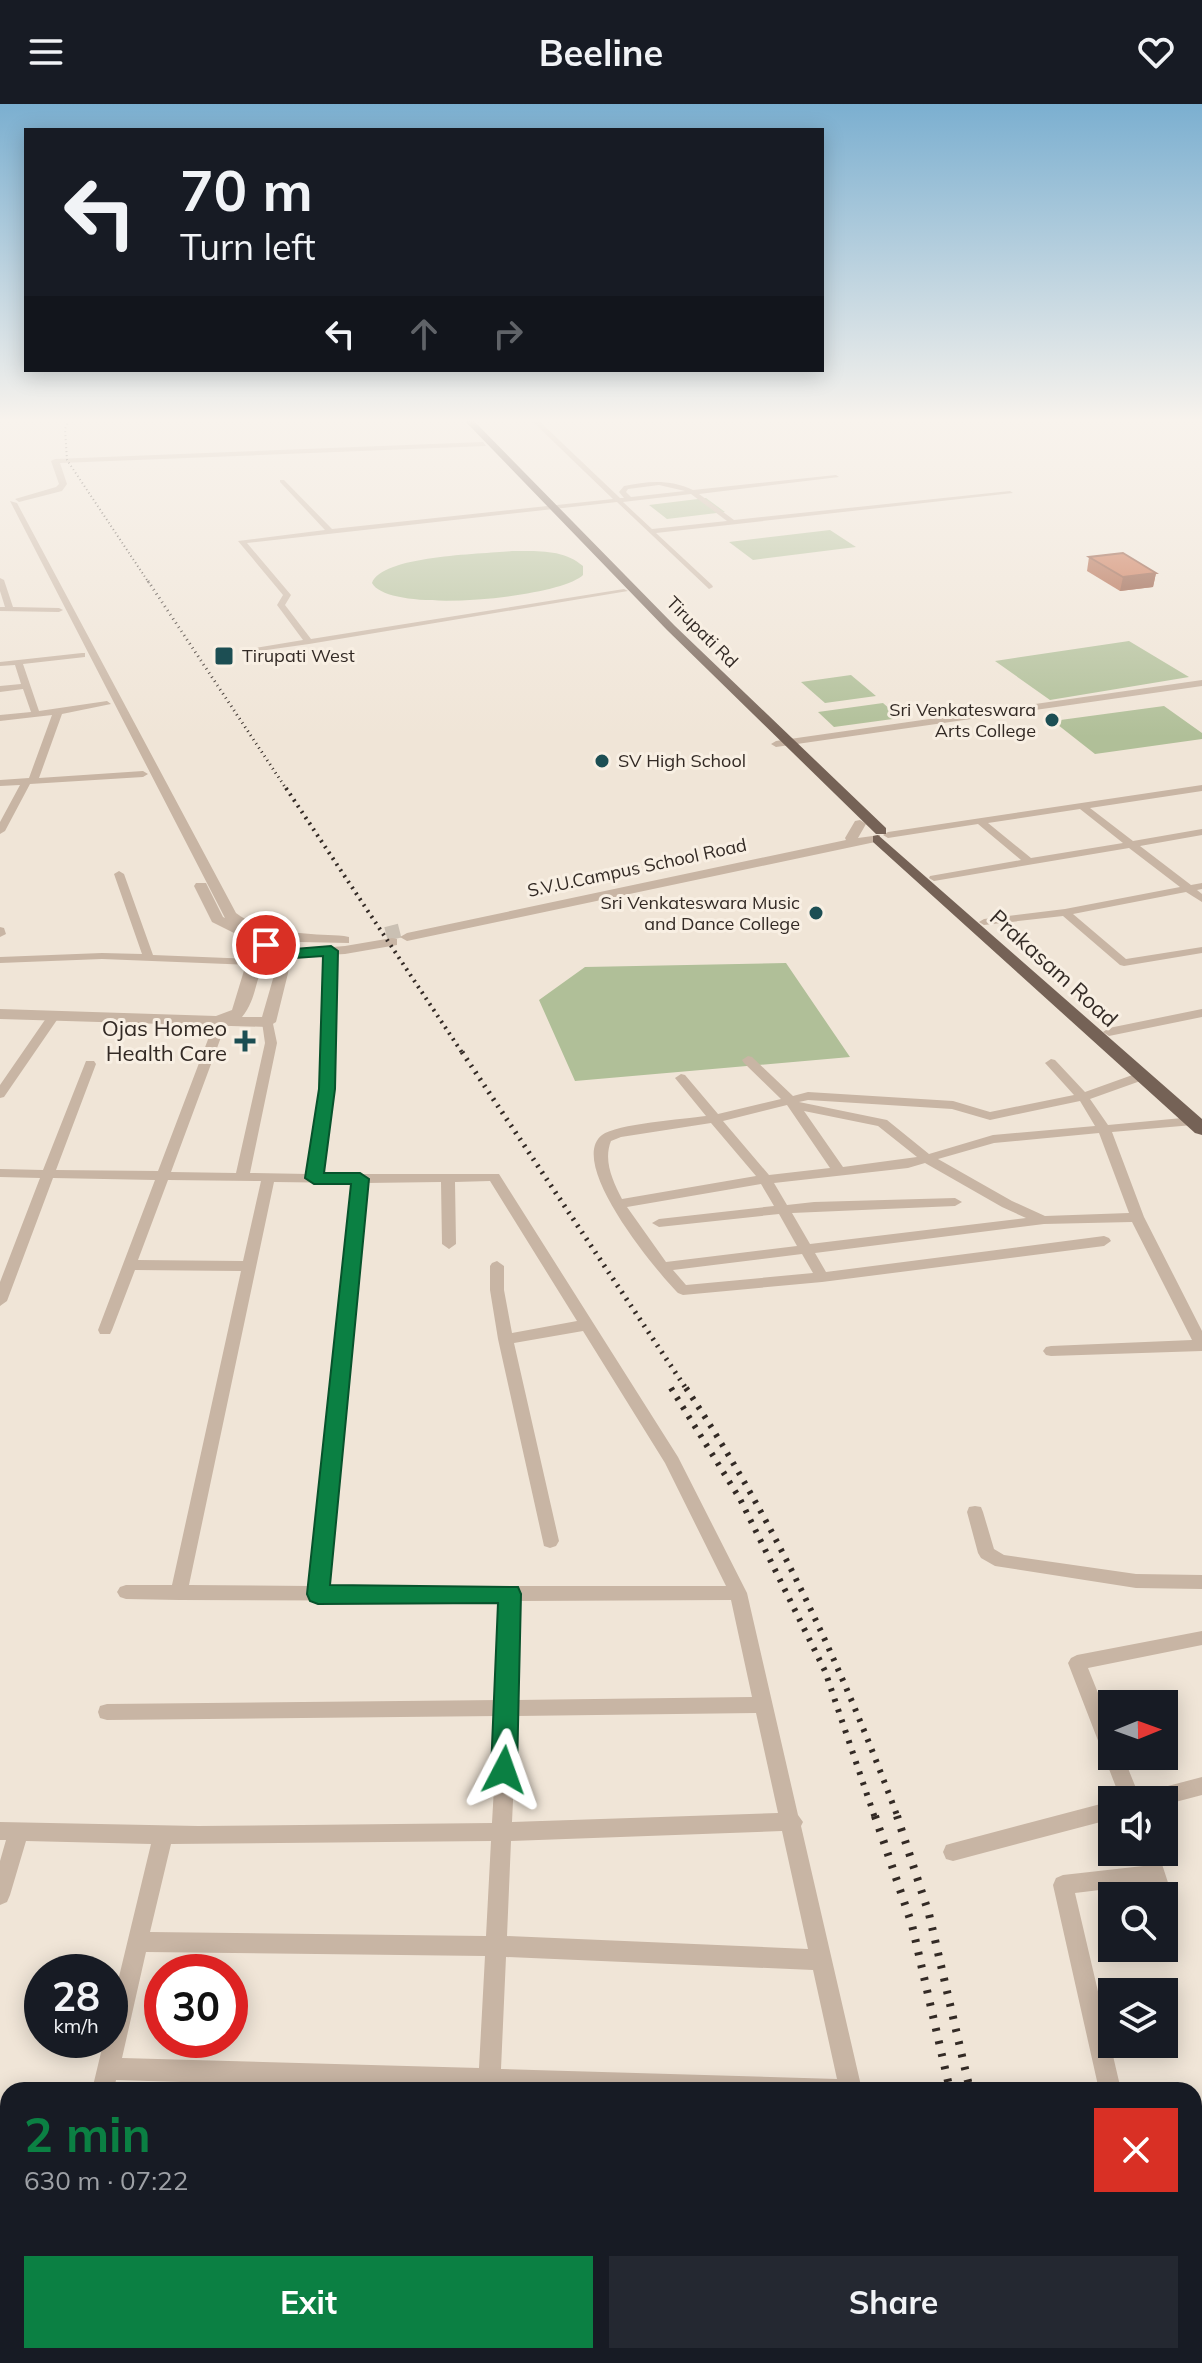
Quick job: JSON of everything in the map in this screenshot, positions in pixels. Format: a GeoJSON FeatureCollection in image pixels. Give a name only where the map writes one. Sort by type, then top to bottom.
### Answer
{"type":"FeatureCollection","features":[{"type":"Feature","properties":{"kind":"main road","name":"Tirupati Rd"},"geometry":{"type":"LineString","coordinates":[[565,525],[624,591],[666,629]]}},
{"type":"Feature","properties":{"kind":"main road","name":"Tirupati Rd"},"geometry":{"type":"LineString","coordinates":[[567,525],[666,629],[876,834]]}},
{"type":"Feature","properties":{"kind":"main road","name":"Tirupati Rd"},"geometry":{"type":"LineString","coordinates":[[785,747],[876,834]]}},
{"type":"Feature","properties":{"kind":"main road","name":"Prakasam Road"},"geometry":{"type":"LineString","coordinates":[[876,834],[934,878],[1109,1032],[1199,1121]]}},
{"type":"Feature","properties":{"kind":"main road","name":"Prakasam Road"},"geometry":{"type":"LineString","coordinates":[[876,834],[1142,1076],[1199,1121]]}},
{"type":"Feature","properties":{"kind":"street"},"geometry":{"type":"LineString","coordinates":[[19,525],[59,610],[217,919],[267,945],[292,945],[389,938],[331,951],[292,945],[230,915],[21,525]]}},
{"type":"Feature","properties":{"kind":"street"},"geometry":{"type":"LineString","coordinates":[[325,525],[330,531]]}},
{"type":"Feature","properties":{"kind":"street"},"geometry":{"type":"LineString","coordinates":[[309,642],[281,605],[287,595],[242,541],[379,525]]}},
{"type":"Feature","properties":{"kind":"street"},"geometry":{"type":"LineString","coordinates":[[647,525],[709,587]]}},
{"type":"Feature","properties":{"kind":"street"},"geometry":{"type":"LineString","coordinates":[[653,531],[702,525]]}},
{"type":"Feature","properties":{"kind":"street"},"geometry":{"type":"LineString","coordinates":[[0,580],[10,609]]}},
{"type":"Feature","properties":{"kind":"street"},"geometry":{"type":"LineString","coordinates":[[255,650],[624,591]]}},
{"type":"Feature","properties":{"kind":"street"},"geometry":{"type":"LineString","coordinates":[[0,609],[59,610]]}},
{"type":"Feature","properties":{"kind":"street"},"geometry":{"type":"LineString","coordinates":[[0,664],[82,655]]}},
{"type":"Feature","properties":{"kind":"street"},"geometry":{"type":"LineString","coordinates":[[18,662],[36,714]]}},
{"type":"Feature","properties":{"kind":"street"},"geometry":{"type":"LineString","coordinates":[[785,747],[1202,683]]}},
{"type":"Feature","properties":{"kind":"street"},"geometry":{"type":"LineString","coordinates":[[0,689],[26,686]]}},
{"type":"Feature","properties":{"kind":"street"},"geometry":{"type":"LineString","coordinates":[[785,747],[1202,690]]}},
{"type":"Feature","properties":{"kind":"street"},"geometry":{"type":"LineString","coordinates":[[0,718],[107,704]]}},
{"type":"Feature","properties":{"kind":"street"},"geometry":{"type":"LineString","coordinates":[[0,831],[30,782],[58,712]]}},
{"type":"Feature","properties":{"kind":"street"},"geometry":{"type":"LineString","coordinates":[[0,783],[143,774]]}},
{"type":"Feature","properties":{"kind":"street"},"geometry":{"type":"LineString","coordinates":[[876,834],[981,822],[1202,788]]}},
{"type":"Feature","properties":{"kind":"street"},"geometry":{"type":"LineString","coordinates":[[1082,806],[1196,887],[1202,899]]}},
{"type":"Feature","properties":{"kind":"street"},"geometry":{"type":"LineString","coordinates":[[981,822],[1028,861]]}},
{"type":"Feature","properties":{"kind":"street"},"geometry":{"type":"LineString","coordinates":[[934,878],[1202,832]]}},
{"type":"Feature","properties":{"kind":"street","name":"S.V.U.Campus School Road"},"geometry":{"type":"LineString","coordinates":[[876,834],[405,933],[851,838],[876,834]]}},
{"type":"Feature","properties":{"kind":"street"},"geometry":{"type":"LineString","coordinates":[[119,874],[149,958]]}},
{"type":"Feature","properties":{"kind":"street"},"geometry":{"type":"LineString","coordinates":[[984,922],[1065,912],[1196,887]]}},
{"type":"Feature","properties":{"kind":"street"},"geometry":{"type":"LineString","coordinates":[[1065,912],[1124,963],[1202,950]]}},
{"type":"Feature","properties":{"kind":"street"},"geometry":{"type":"LineString","coordinates":[[0,1004],[229,1017],[242,1007],[252,962],[267,945]]}},
{"type":"Feature","properties":{"kind":"street"},"geometry":{"type":"LineString","coordinates":[[242,1178],[271,1043],[268,1022],[292,945]]}},
{"type":"Feature","properties":{"kind":"street"},"geometry":{"type":"LineString","coordinates":[[314,1178],[327,1089],[331,951]]}},
{"type":"Feature","properties":{"kind":"street"},"geometry":{"type":"LineString","coordinates":[[0,960],[93,956],[252,962]]}},
{"type":"Feature","properties":{"kind":"street"},"geometry":{"type":"LineString","coordinates":[[1109,1032],[1202,1013]]}},
{"type":"Feature","properties":{"kind":"street"},"geometry":{"type":"LineString","coordinates":[[0,1014],[268,1022]]}},
{"type":"Feature","properties":{"kind":"street"},"geometry":{"type":"LineString","coordinates":[[0,1094],[53,1017]]}},
{"type":"Feature","properties":{"kind":"street"},"geometry":{"type":"LineString","coordinates":[[105,1330],[221,1021]]}},
{"type":"Feature","properties":{"kind":"street"},"geometry":{"type":"LineString","coordinates":[[748,1060],[792,1102],[839,1171]]}},
{"type":"Feature","properties":{"kind":"street"},"geometry":{"type":"LineString","coordinates":[[1051,1063],[1083,1097],[1104,1129],[1131,1193],[1137,1217],[1202,1346],[1051,1351]]}},
{"type":"Feature","properties":{"kind":"street"},"geometry":{"type":"LineString","coordinates":[[0,1301],[90,1064]]}},
{"type":"Feature","properties":{"kind":"street"},"geometry":{"type":"LineString","coordinates":[[1104,1241],[687,1291],[680,1289],[611,1195],[600,1156],[606,1138],[816,1095],[953,1105],[990,1116],[1083,1097],[1142,1076]]}},
{"type":"Feature","properties":{"kind":"street"},"geometry":{"type":"LineString","coordinates":[[681,1078],[765,1179],[822,1277]]}},
{"type":"Feature","properties":{"kind":"street"},"geometry":{"type":"LineString","coordinates":[[792,1102],[882,1123],[927,1159],[1007,1204],[1044,1220]]}},
{"type":"Feature","properties":{"kind":"street"},"geometry":{"type":"LineString","coordinates":[[618,1204],[765,1179],[927,1159],[993,1139],[1199,1121]]}},
{"type":"Feature","properties":{"kind":"street"},"geometry":{"type":"LineString","coordinates":[[0,1173],[497,1180],[672,1461],[738,1593],[793,1822],[849,2082]]}},
{"type":"Feature","properties":{"kind":"street"},"geometry":{"type":"LineString","coordinates":[[448,1178],[449,1244]]}},
{"type":"Feature","properties":{"kind":"street"},"geometry":{"type":"LineString","coordinates":[[179,1593],[268,1179]]}},
{"type":"Feature","properties":{"kind":"street"},"geometry":{"type":"LineString","coordinates":[[318,1594],[360,1179]]}},
{"type":"Feature","properties":{"kind":"street"},"geometry":{"type":"LineString","coordinates":[[659,1223],[784,1210],[955,1202]]}},
{"type":"Feature","properties":{"kind":"street"},"geometry":{"type":"LineString","coordinates":[[663,1267],[1044,1220],[1137,1217]]}},
{"type":"Feature","properties":{"kind":"street"},"geometry":{"type":"LineString","coordinates":[[130,1265],[249,1266]]}},
{"type":"Feature","properties":{"kind":"street"},"geometry":{"type":"LineString","coordinates":[[497,1266],[497,1290],[506,1339],[550,1541]]}},
{"type":"Feature","properties":{"kind":"street"},"geometry":{"type":"LineString","coordinates":[[1184,1310],[1202,1308]]}},
{"type":"Feature","properties":{"kind":"street"},"geometry":{"type":"LineString","coordinates":[[506,1339],[585,1325]]}},
{"type":"Feature","properties":{"kind":"street"},"geometry":{"type":"LineString","coordinates":[[975,1512],[987,1553],[1001,1561],[1136,1581],[1202,1582]]}},
{"type":"Feature","properties":{"kind":"street"},"geometry":{"type":"LineString","coordinates":[[126,1592],[738,1593]]}},
{"type":"Feature","properties":{"kind":"street"},"geometry":{"type":"LineString","coordinates":[[489,2082],[508,1706],[510,1594]]}},
{"type":"Feature","properties":{"kind":"street"},"geometry":{"type":"LineString","coordinates":[[1098,1716],[1077,1663],[1202,1638]]}},
{"type":"Feature","properties":{"kind":"street"},"geometry":{"type":"LineString","coordinates":[[107,1712],[765,1705]]}},
{"type":"Feature","properties":{"kind":"street"},"geometry":{"type":"LineString","coordinates":[[1178,1792],[1202,1786]]}},
{"type":"Feature","properties":{"kind":"street"},"geometry":{"type":"LineString","coordinates":[[953,1852],[1098,1814]]}},
{"type":"Feature","properties":{"kind":"street"},"geometry":{"type":"LineString","coordinates":[[0,1895],[10,1831],[162,1838],[500,1834],[793,1822]]}},
{"type":"Feature","properties":{"kind":"street"},"geometry":{"type":"LineString","coordinates":[[162,1838],[105,2080],[233,2082]]}},
{"type":"Feature","properties":{"kind":"street"},"geometry":{"type":"LineString","coordinates":[[1153,1866],[1158,1882]]}},
{"type":"Feature","properties":{"kind":"street"},"geometry":{"type":"LineString","coordinates":[[1108,2082],[1063,1885],[1156,1874]]}},
{"type":"Feature","properties":{"kind":"street"},"geometry":{"type":"LineString","coordinates":[[137,1942],[496,1946],[821,1960]]}},
{"type":"Feature","properties":{"kind":"green space"},"geometry":{"type":"Polygon","coordinates":[[[830,530],[856,547],[753,560],[729,542],[830,530]]]}},
{"type":"Feature","properties":{"kind":"green space"},"geometry":{"type":"Polygon","coordinates":[[[512,551],[567,556],[583,566],[583,575],[543,590],[475,600],[409,598],[385,593],[372,583],[380,574],[413,561],[512,551]]]}},
{"type":"Feature","properties":{"kind":"green space"},"geometry":{"type":"Polygon","coordinates":[[[1129,641],[1189,677],[1050,700],[995,661],[1129,641]]]}},
{"type":"Feature","properties":{"kind":"green space"},"geometry":{"type":"Polygon","coordinates":[[[851,675],[876,696],[825,703],[801,682],[851,675]]]}},
{"type":"Feature","properties":{"kind":"green space"},"geometry":{"type":"Polygon","coordinates":[[[883,703],[900,718],[834,727],[818,712],[883,703]]]}},
{"type":"Feature","properties":{"kind":"green space"},"geometry":{"type":"Polygon","coordinates":[[[1164,706],[1202,733],[1202,739],[1095,754],[1053,721],[1164,706]]]}},
{"type":"Feature","properties":{"kind":"green space"},"geometry":{"type":"Polygon","coordinates":[[[786,963],[850,1057],[575,1081],[539,1000],[585,967],[786,963]]]}},
{"type":"Feature","properties":{"kind":"building"},"geometry":{"type":"Polygon","coordinates":[[[1123,553],[1156,573],[1123,577],[1089,557],[1123,553]]]}},
{"type":"Feature","properties":{"kind":"tunnel"},"geometry":{"type":"LineString","coordinates":[[386,934],[402,930]]}},
{"type":"Feature","properties":{"kind":"railway"},"geometry":{"type":"LineString","coordinates":[[111,525],[149,583]]}},
{"type":"Feature","properties":{"kind":"railway"},"geometry":{"type":"LineString","coordinates":[[148,581],[287,790]]}},
{"type":"Feature","properties":{"kind":"railway"},"geometry":{"type":"LineString","coordinates":[[286,788],[463,1054]]}},
{"type":"Feature","properties":{"kind":"railway"},"geometry":{"type":"LineString","coordinates":[[462,1052],[687,1390]]}},
{"type":"Feature","properties":{"kind":"railway"},"geometry":{"type":"LineString","coordinates":[[671,1388],[740,1499],[825,1671],[875,1818]]}},
{"type":"Feature","properties":{"kind":"railway"},"geometry":{"type":"LineString","coordinates":[[686,1388],[749,1490],[804,1596],[854,1706],[898,1818]]}},
{"type":"Feature","properties":{"kind":"railway"},"geometry":{"type":"LineString","coordinates":[[875,1816],[912,1925],[948,2082]]}},
{"type":"Feature","properties":{"kind":"railway"},"geometry":{"type":"LineString","coordinates":[[897,1816],[929,1914],[968,2082]]}},
{"type":"Feature","properties":{"kind":"place","name":"Tirupati West"},"geometry":{"type":"Point","coordinates":[224,656]}},
{"type":"Feature","properties":{"kind":"place","name":"Sri Venkateswara Arts College"},"geometry":{"type":"Point","coordinates":[1052,720]}},
{"type":"Feature","properties":{"kind":"place","name":"SV High School"},"geometry":{"type":"Point","coordinates":[602,761]}},
{"type":"Feature","properties":{"kind":"place","name":"Sri Venkateswara Music and Dance College"},"geometry":{"type":"Point","coordinates":[816,913]}},
{"type":"Feature","properties":{"kind":"place","name":"Ojas Homeo Health Care"},"geometry":{"type":"Point","coordinates":[245,1041]}},
{"type":"Feature","properties":{"kind":"route"},"geometry":{"type":"LineString","coordinates":[[266,945],[268,950],[280,955],[331,951],[327,1089],[314,1178],[360,1179],[318,1594],[510,1594],[504,1770]]}}]}
